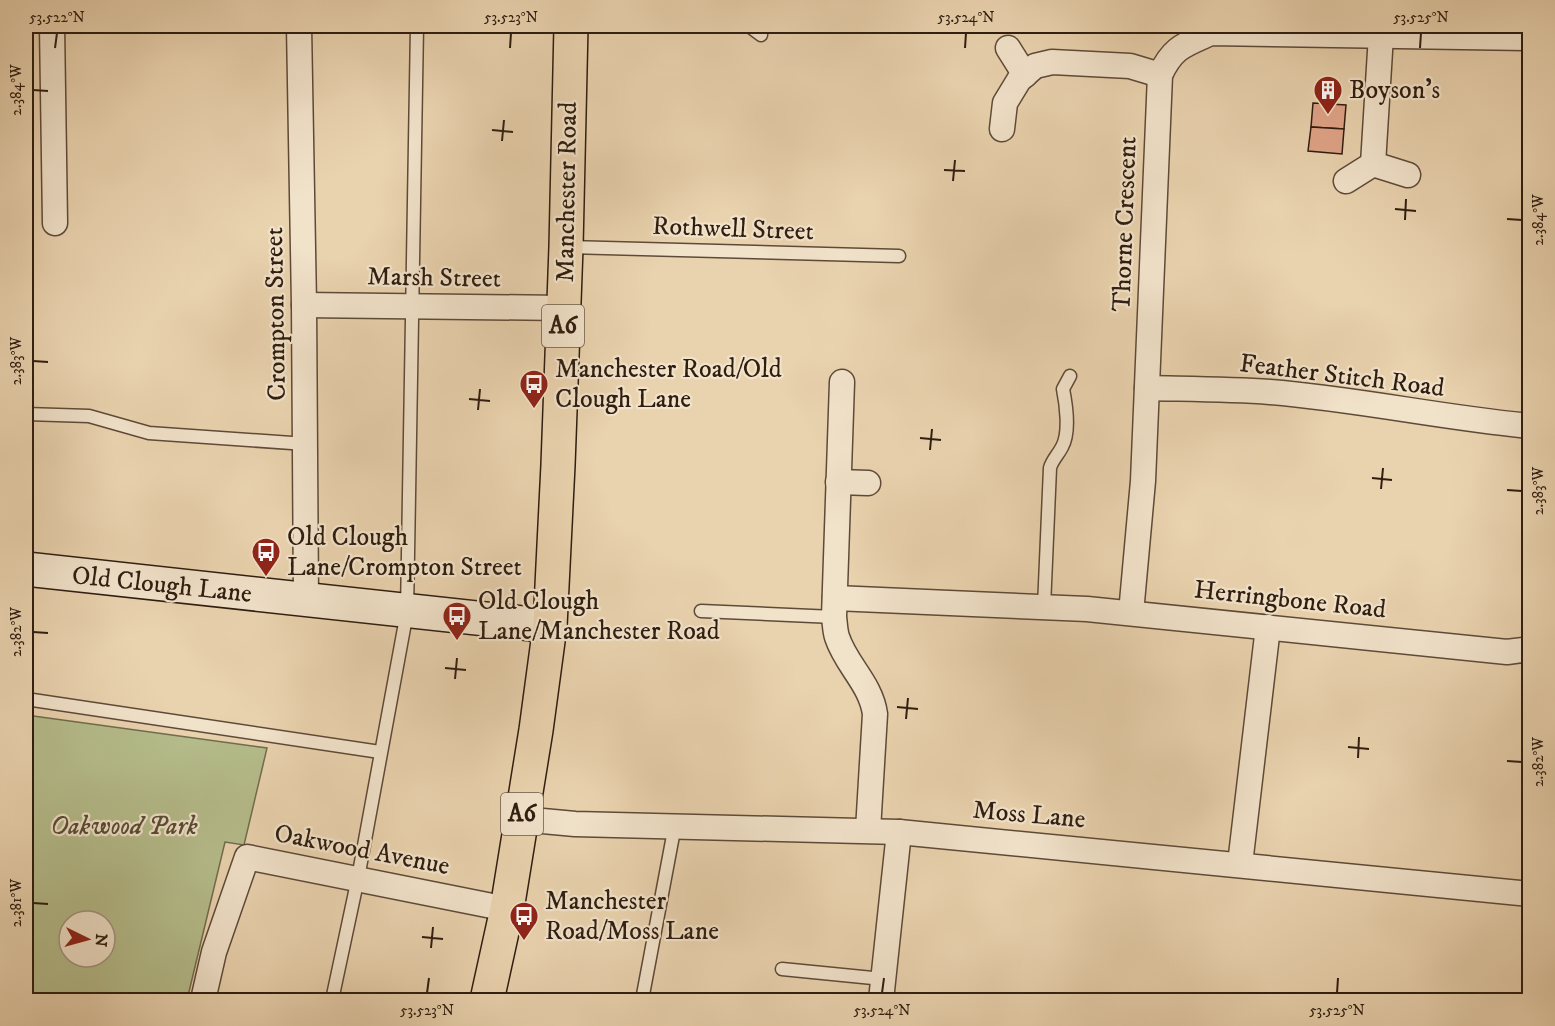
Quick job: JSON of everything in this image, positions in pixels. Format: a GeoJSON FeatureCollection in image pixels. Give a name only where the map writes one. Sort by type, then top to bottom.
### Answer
{"type":"FeatureCollection","features":[{"type":"Feature","properties":{"kind":"main road","name":"Manchester Road"},"geometry":{"type":"LineString","coordinates":[[487,1000],[507,909],[550,626],[566,246],[571,26]]}},
{"type":"Feature","properties":{"kind":"street"},"geometry":{"type":"LineString","coordinates":[[52,26],[56,223]]}},
{"type":"Feature","properties":{"kind":"street","name":"Crompton Street"},"geometry":{"type":"LineString","coordinates":[[299,26],[306,444],[306,601]]}},
{"type":"Feature","properties":{"kind":"street"},"geometry":{"type":"LineString","coordinates":[[1002,129],[1005,103],[1019,80],[1035,66],[1052,62],[1130,66],[1160,75],[1168,59],[1182,45],[1211,33],[1530,38]]}},
{"type":"Feature","properties":{"kind":"street"},"geometry":{"type":"LineString","coordinates":[[1373,165],[1381,35]]}},
{"type":"Feature","properties":{"kind":"street"},"geometry":{"type":"LineString","coordinates":[[1008,48],[1025,75]]}},
{"type":"Feature","properties":{"kind":"street","name":"Thorne Crescent"},"geometry":{"type":"LineString","coordinates":[[1131,613],[1143,481],[1160,75]]}},
{"type":"Feature","properties":{"kind":"street"},"geometry":{"type":"LineString","coordinates":[[1346,181],[1373,165],[1408,175]]}},
{"type":"Feature","properties":{"kind":"street","name":"Marsh Street"},"geometry":{"type":"LineString","coordinates":[[304,305],[563,308]]}},
{"type":"Feature","properties":{"kind":"street"},"geometry":{"type":"LineString","coordinates":[[842,382],[834,608],[837,636],[874,702],[868,830]]}},
{"type":"Feature","properties":{"kind":"street","name":"Feather Stitch Road"},"geometry":{"type":"LineString","coordinates":[[1147,388],[1270,392],[1369,404],[1470,421],[1530,426]]}},
{"type":"Feature","properties":{"kind":"street"},"geometry":{"type":"LineString","coordinates":[[838,482],[868,483]]}},
{"type":"Feature","properties":{"kind":"street","name":"Old Clough Lane"},"geometry":{"type":"LineString","coordinates":[[26,569],[550,626]]}},
{"type":"Feature","properties":{"kind":"street","name":"Herringbone Road"},"geometry":{"type":"LineString","coordinates":[[834,608],[1044,607],[1131,613],[1507,652],[1530,649]]}},
{"type":"Feature","properties":{"kind":"street"},"geometry":{"type":"LineString","coordinates":[[1240,864],[1268,627]]}},
{"type":"Feature","properties":{"kind":"street","name":"Moss Lane"},"geometry":{"type":"LineString","coordinates":[[521,819],[576,824],[899,832],[1530,894]]}},
{"type":"Feature","properties":{"kind":"street"},"geometry":{"type":"LineString","coordinates":[[882,990],[899,832]]}},
{"type":"Feature","properties":{"kind":"street","name":"Oakwood Avenue"},"geometry":{"type":"LineString","coordinates":[[203,1000],[214,952],[247,857],[507,909]]}},
{"type":"Feature","properties":{"kind":"lane"},"geometry":{"type":"LineString","coordinates":[[332,1000],[358,878],[407,612],[417,26]]}},
{"type":"Feature","properties":{"kind":"lane"},"geometry":{"type":"LineString","coordinates":[[749,26],[761,35]]}},
{"type":"Feature","properties":{"kind":"lane","name":"Rothwell Street"},"geometry":{"type":"LineString","coordinates":[[566,246],[899,256]]}},
{"type":"Feature","properties":{"kind":"lane"},"geometry":{"type":"LineString","coordinates":[[1044,607],[1050,468],[1052,461],[1063,446],[1067,406],[1063,389],[1070,376]]}},
{"type":"Feature","properties":{"kind":"lane"},"geometry":{"type":"LineString","coordinates":[[26,414],[89,417],[148,433],[306,444]]}},
{"type":"Feature","properties":{"kind":"lane"},"geometry":{"type":"LineString","coordinates":[[701,611],[834,608]]}},
{"type":"Feature","properties":{"kind":"lane"},"geometry":{"type":"LineString","coordinates":[[26,699],[380,753]]}},
{"type":"Feature","properties":{"kind":"lane"},"geometry":{"type":"LineString","coordinates":[[642,1000],[675,825]]}},
{"type":"Feature","properties":{"kind":"lane"},"geometry":{"type":"LineString","coordinates":[[782,969],[882,990]]}},
{"type":"Feature","properties":{"kind":"green space","name":"Oakwood Park"},"geometry":{"type":"Polygon","coordinates":[[[26,715],[267,748],[244,845],[225,842],[187,1000],[26,1000],[26,715]]]}},
{"type":"Feature","properties":{"kind":"building","name":"Boyson's"},"geometry":{"type":"Polygon","coordinates":[[[1313,103],[1346,105],[1344,129],[1311,127],[1313,103]]]}},
{"type":"Feature","properties":{"kind":"building"},"geometry":{"type":"Polygon","coordinates":[[[1311,127],[1344,129],[1342,154],[1308,151],[1311,127]]]}},
{"type":"Feature","properties":{"kind":"place","name":"Boyson's"},"geometry":{"type":"Point","coordinates":[1328,116]}},
{"type":"Feature","properties":{"kind":"place","name":"Manchester Road/Old Clough Lane"},"geometry":{"type":"Point","coordinates":[534,410]}},
{"type":"Feature","properties":{"kind":"place","name":"Old Clough Lane/Crompton Street"},"geometry":{"type":"Point","coordinates":[266,578]}},
{"type":"Feature","properties":{"kind":"place","name":"Old Clough Lane/Manchester Road"},"geometry":{"type":"Point","coordinates":[457,642]}},
{"type":"Feature","properties":{"kind":"place","name":"Manchester Road/Moss Lane"},"geometry":{"type":"Point","coordinates":[524,942]}}]}
